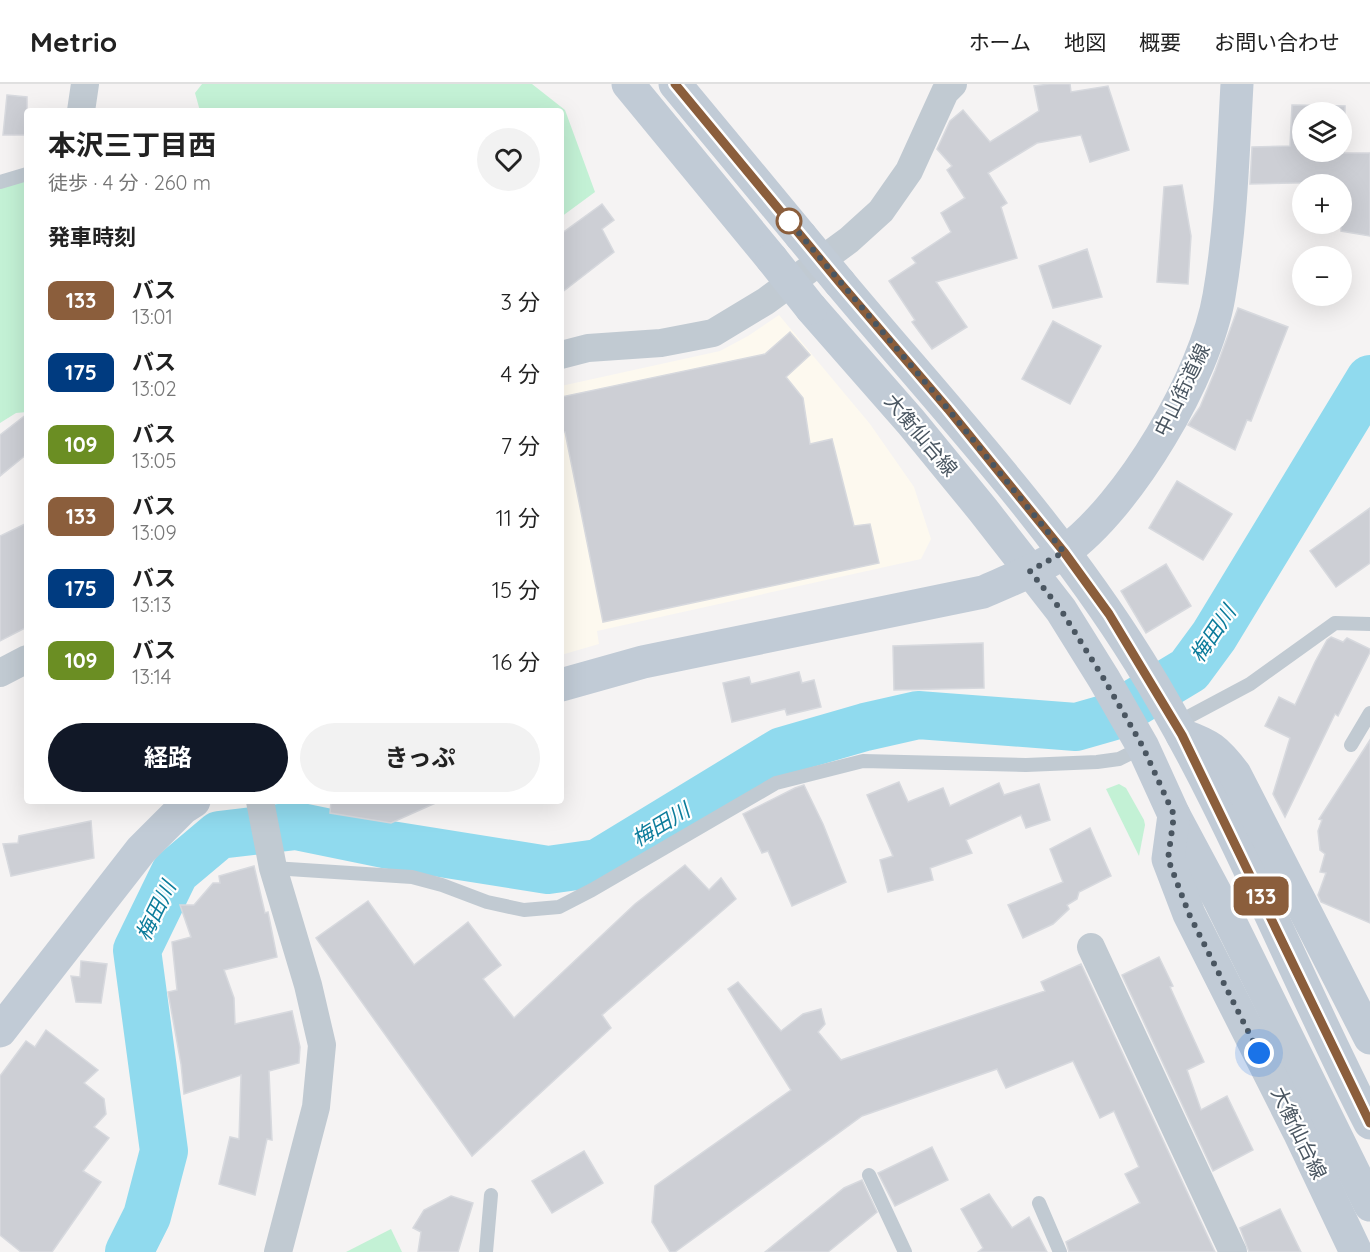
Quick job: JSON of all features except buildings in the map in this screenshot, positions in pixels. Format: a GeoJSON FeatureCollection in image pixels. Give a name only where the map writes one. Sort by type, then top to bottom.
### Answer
{"type":"FeatureCollection","features":[{"type":"Feature","properties":{"kind":"main road","name":"大衡仙台線"},"geometry":{"type":"LineString","coordinates":[[628,84],[811,308],[911,422],[1061,610],[1138,739],[1370,1205]]}},
{"type":"Feature","properties":{"kind":"main road","name":"大衡仙台線"},"geometry":{"type":"LineString","coordinates":[[675,84],[948,409],[1064,552],[1109,614],[1175,723],[1370,1123]]}},
{"type":"Feature","properties":{"kind":"main road","name":"中山街道線"},"geometry":{"type":"LineString","coordinates":[[564,684],[643,662],[983,592],[1030,571],[1064,552],[1096,525],[1143,466],[1205,348],[1219,298],[1226,245],[1237,84]]}},
{"type":"Feature","properties":{"kind":"main road"},"geometry":{"type":"LineString","coordinates":[[1175,723],[1209,744],[1234,774],[1370,1038]]}},
{"type":"Feature","properties":{"kind":"main road"},"geometry":{"type":"LineString","coordinates":[[0,1031],[141,850],[190,804]]}},
{"type":"Feature","properties":{"kind":"main road","name":"大衡仙台線"},"geometry":{"type":"LineString","coordinates":[[1174,815],[1168,859],[1189,914],[1299,1132],[1356,1252]]}},
{"type":"Feature","properties":{"kind":"street"},"geometry":{"type":"LineString","coordinates":[[81,108],[85,84]]}},
{"type":"Feature","properties":{"kind":"street"},"geometry":{"type":"LineString","coordinates":[[564,354],[588,348],[661,343],[712,333],[766,301],[849,240],[881,211],[909,171],[945,92],[953,84]]}},
{"type":"Feature","properties":{"kind":"street"},"geometry":{"type":"LineString","coordinates":[[0,673],[24,661]]}},
{"type":"Feature","properties":{"kind":"street"},"geometry":{"type":"LineString","coordinates":[[261,805],[273,867],[308,985],[322,1045],[316,1107],[278,1252]]}},
{"type":"Feature","properties":{"kind":"street"},"geometry":{"type":"LineString","coordinates":[[1091,947],[1233,1252]]}},
{"type":"Feature","properties":{"kind":"lane"},"geometry":{"type":"LineString","coordinates":[[0,182],[24,175]]}},
{"type":"Feature","properties":{"kind":"lane"},"geometry":{"type":"LineString","coordinates":[[1175,723],[1250,684],[1335,623],[1370,624]]}},
{"type":"Feature","properties":{"kind":"lane"},"geometry":{"type":"LineString","coordinates":[[1351,745],[1370,713]]}},
{"type":"Feature","properties":{"kind":"lane"},"geometry":{"type":"LineString","coordinates":[[273,867],[412,877],[442,885],[487,902],[524,910],[559,907],[592,891],[776,783],[864,761],[1026,765],[1119,759],[1138,739]]}},
{"type":"Feature","properties":{"kind":"lane"},"geometry":{"type":"LineString","coordinates":[[869,1175],[905,1252]]}},
{"type":"Feature","properties":{"kind":"lane"},"geometry":{"type":"LineString","coordinates":[[486,1252],[491,1195]]}},
{"type":"Feature","properties":{"kind":"lane"},"geometry":{"type":"LineString","coordinates":[[1039,1203],[1060,1252]]}},
{"type":"Feature","properties":{"kind":"shaded area"},"geometry":{"type":"Polygon","coordinates":[[[779,315],[870,424],[914,487],[931,539],[921,559],[597,631],[599,644],[564,654],[564,385],[720,351],[779,315]]]}},
{"type":"Feature","properties":{"kind":"green space"},"geometry":{"type":"Polygon","coordinates":[[[202,84],[532,84],[562,108],[199,108],[195,93],[202,84]]]}},
{"type":"Feature","properties":{"kind":"green space"},"geometry":{"type":"Polygon","coordinates":[[[564,109],[565,110],[595,192],[564,215],[564,109]]]}},
{"type":"Feature","properties":{"kind":"green space"},"geometry":{"type":"Polygon","coordinates":[[[24,177],[24,412],[16,413],[0,423],[0,180],[24,177]]]}},
{"type":"Feature","properties":{"kind":"green space"},"geometry":{"type":"Polygon","coordinates":[[[1119,784],[1126,788],[1144,820],[1139,856],[1106,789],[1119,784]]]}},
{"type":"Feature","properties":{"kind":"green space"},"geometry":{"type":"Polygon","coordinates":[[[391,1229],[402,1252],[346,1252],[391,1229]]]}},
{"type":"Feature","properties":{"kind":"waterway","name":"梅田川"},"geometry":{"type":"LineString","coordinates":[[129,1252],[147,1216],[164,1151],[137,950],[175,872],[219,835],[296,826],[384,844],[548,870],[598,863],[782,751],[865,727],[918,715],[1076,727],[1111,717],[1189,670],[1214,636],[1370,379]]}},
{"type":"Feature","properties":{"kind":"bus line","name":"133"},"geometry":{"type":"LineString","coordinates":[[675,84],[948,409],[1064,552],[1109,614],[1182,735],[1370,1123]]}},
{"type":"Feature","properties":{"kind":"route"},"geometry":{"type":"LineString","coordinates":[[789,221],[787,219],[948,409],[1064,552],[1030,571],[1061,610],[1143,747],[1174,815],[1168,859],[1189,914],[1259,1053]]}}]}
